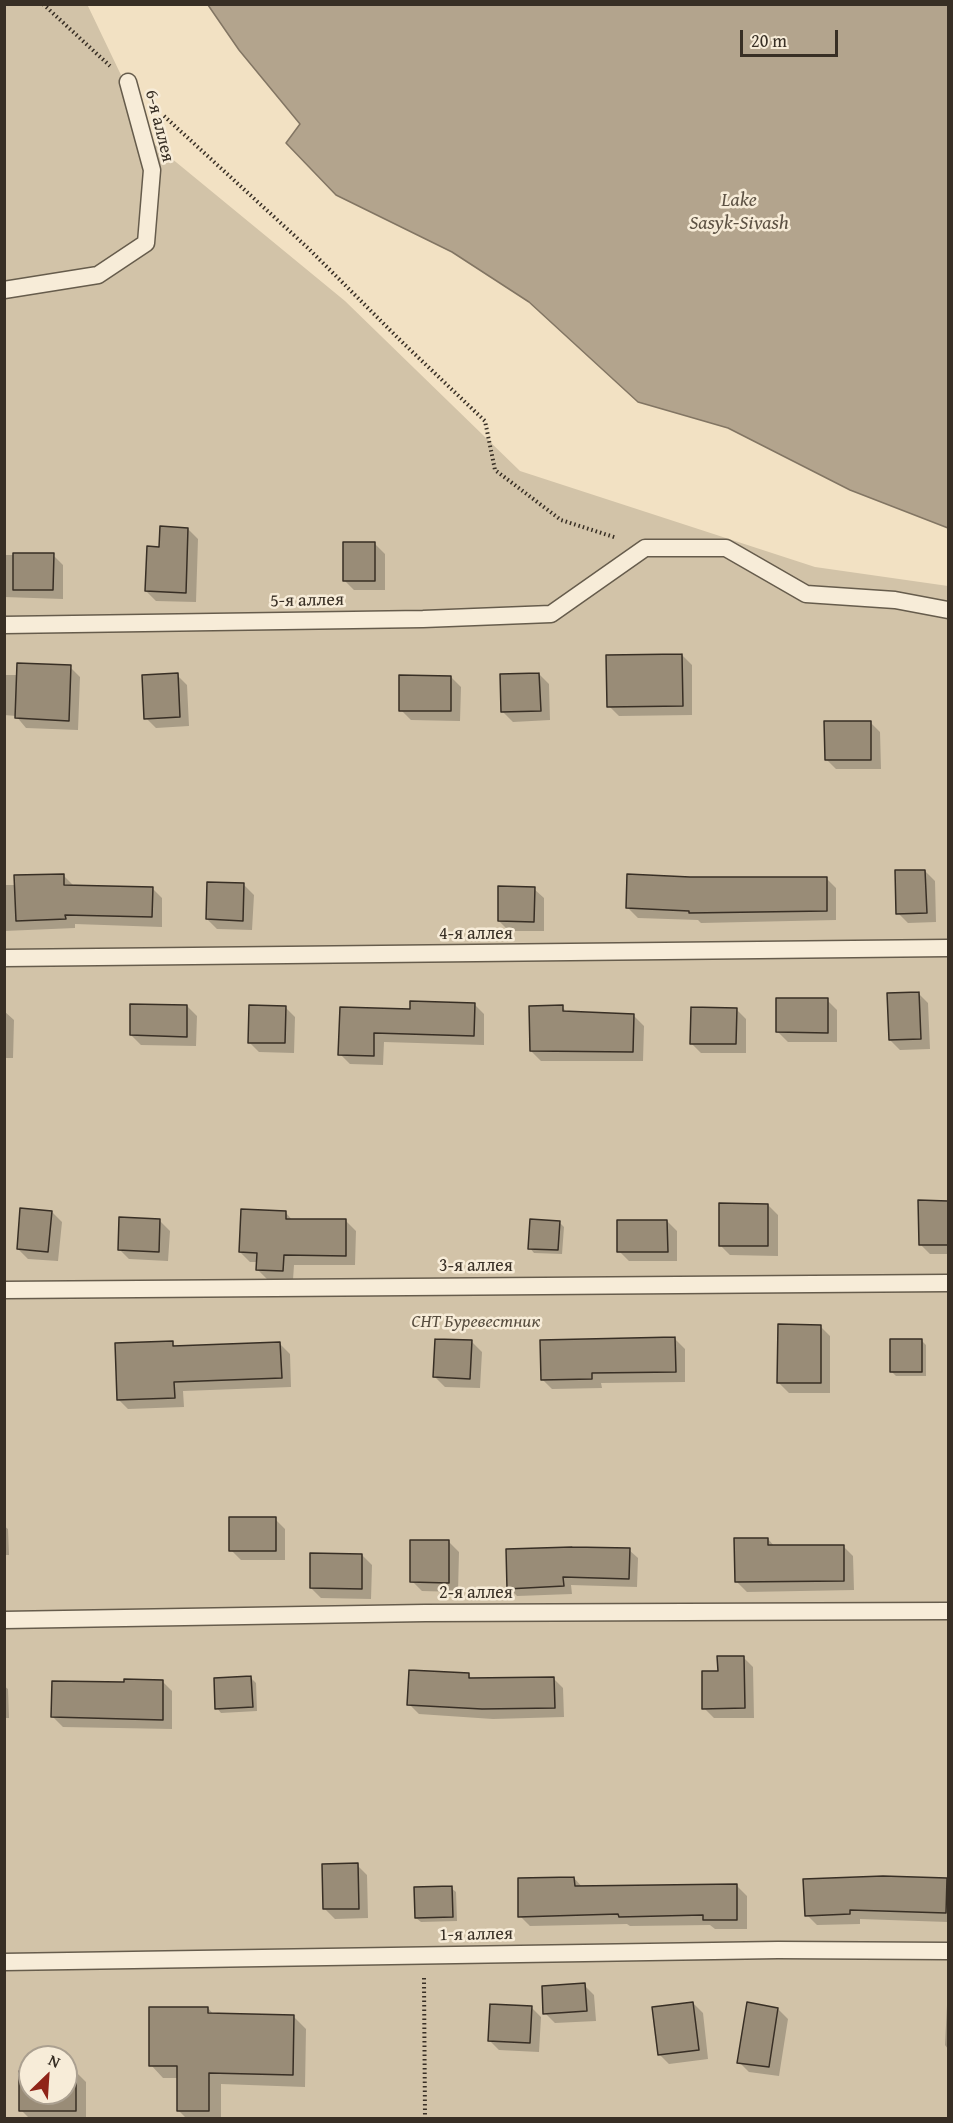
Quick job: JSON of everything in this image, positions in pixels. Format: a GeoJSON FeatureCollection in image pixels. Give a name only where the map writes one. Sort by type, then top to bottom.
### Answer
{"type":"FeatureCollection","features":[{"type":"Feature","properties":{"kind":"lane","name":"6-я аллея"},"geometry":{"type":"LineString","coordinates":[[4,290],[98,275],[146,243],[152,170],[128,82]]}},
{"type":"Feature","properties":{"kind":"lane","name":"5-я аллея"},"geometry":{"type":"LineString","coordinates":[[4,625],[423,619],[551,614],[646,548]]}},
{"type":"Feature","properties":{"kind":"lane"},"geometry":{"type":"LineString","coordinates":[[646,548],[726,548],[806,594],[895,600],[948,610]]}},
{"type":"Feature","properties":{"kind":"lane","name":"4-я аллея"},"geometry":{"type":"LineString","coordinates":[[4,958],[948,948]]}},
{"type":"Feature","properties":{"kind":"lane","name":"3-я аллея"},"geometry":{"type":"LineString","coordinates":[[4,1290],[948,1283]]}},
{"type":"Feature","properties":{"kind":"lane","name":"2-я аллея"},"geometry":{"type":"LineString","coordinates":[[4,1620],[437,1613],[948,1611]]}},
{"type":"Feature","properties":{"kind":"lane","name":"1-я аллея"},"geometry":{"type":"LineString","coordinates":[[4,1962],[778,1950],[948,1951]]}},
{"type":"Feature","properties":{"kind":"path"},"geometry":{"type":"LineString","coordinates":[[43,4],[128,82]]}},
{"type":"Feature","properties":{"kind":"path"},"geometry":{"type":"LineString","coordinates":[[162,114],[308,248],[400,341],[485,421],[495,470],[561,520],[646,548]]}},
{"type":"Feature","properties":{"kind":"path"},"geometry":{"type":"LineString","coordinates":[[424,1956],[425,2118]]}},
{"type":"Feature","properties":{"kind":"green space","name":"СНТ Буревестник"},"geometry":{"type":"Polygon","coordinates":[[[87,4],[154,144],[345,301],[520,471],[815,567],[948,586],[948,2118],[5,2118],[4,5],[87,4]]]}},
{"type":"Feature","properties":{"kind":"water","name":"Lake Sasyk-Sivash"},"geometry":{"type":"Polygon","coordinates":[[[208,5],[948,5],[948,528],[850,490],[728,428],[638,402],[529,302],[452,252],[336,195],[286,143],[300,124],[239,50],[208,5]]]}},
{"type":"Feature","properties":{"kind":"building"},"geometry":{"type":"Polygon","coordinates":[[[160,526],[188,528],[186,593],[145,591],[147,546],[159,547],[160,526]]]}},
{"type":"Feature","properties":{"kind":"building"},"geometry":{"type":"Polygon","coordinates":[[[343,542],[375,542],[375,581],[343,581],[343,542]]]}},
{"type":"Feature","properties":{"kind":"building"},"geometry":{"type":"Polygon","coordinates":[[[13,553],[54,553],[53,590],[13,590],[13,553]]]}},
{"type":"Feature","properties":{"kind":"building"},"geometry":{"type":"Polygon","coordinates":[[[682,654],[683,706],[607,707],[606,655],[682,654]]]}},
{"type":"Feature","properties":{"kind":"building"},"geometry":{"type":"Polygon","coordinates":[[[17,663],[71,665],[69,721],[15,718],[17,663]]]}},
{"type":"Feature","properties":{"kind":"building"},"geometry":{"type":"Polygon","coordinates":[[[178,673],[180,717],[144,719],[142,675],[178,673]]]}},
{"type":"Feature","properties":{"kind":"building"},"geometry":{"type":"Polygon","coordinates":[[[539,673],[541,711],[501,712],[500,674],[539,673]]]}},
{"type":"Feature","properties":{"kind":"building"},"geometry":{"type":"Polygon","coordinates":[[[399,675],[451,676],[451,711],[399,711],[399,675]]]}},
{"type":"Feature","properties":{"kind":"building"},"geometry":{"type":"Polygon","coordinates":[[[824,721],[871,721],[871,760],[825,760],[824,721]]]}},
{"type":"Feature","properties":{"kind":"building"},"geometry":{"type":"Polygon","coordinates":[[[895,870],[925,870],[927,913],[896,914],[895,870]]]}},
{"type":"Feature","properties":{"kind":"building"},"geometry":{"type":"Polygon","coordinates":[[[64,874],[64,885],[153,887],[152,917],[65,915],[66,919],[16,921],[14,875],[64,874]]]}},
{"type":"Feature","properties":{"kind":"building"},"geometry":{"type":"Polygon","coordinates":[[[627,874],[690,877],[827,877],[827,911],[689,913],[689,911],[626,908],[627,874]]]}},
{"type":"Feature","properties":{"kind":"building"},"geometry":{"type":"Polygon","coordinates":[[[207,882],[244,883],[243,921],[206,919],[207,882]]]}},
{"type":"Feature","properties":{"kind":"building"},"geometry":{"type":"Polygon","coordinates":[[[498,886],[535,887],[534,922],[498,921],[498,886]]]}},
{"type":"Feature","properties":{"kind":"building"},"geometry":{"type":"Polygon","coordinates":[[[919,992],[921,1039],[889,1040],[887,993],[919,992]]]}},
{"type":"Feature","properties":{"kind":"building"},"geometry":{"type":"Polygon","coordinates":[[[776,998],[828,998],[828,1033],[776,1032],[776,998]]]}},
{"type":"Feature","properties":{"kind":"building"},"geometry":{"type":"Polygon","coordinates":[[[410,1001],[475,1003],[474,1036],[374,1033],[374,1056],[338,1055],[340,1007],[410,1009],[410,1001]]]}},
{"type":"Feature","properties":{"kind":"building"},"geometry":{"type":"Polygon","coordinates":[[[130,1004],[187,1005],[187,1037],[130,1035],[130,1004]]]}},
{"type":"Feature","properties":{"kind":"building"},"geometry":{"type":"Polygon","coordinates":[[[249,1005],[286,1006],[285,1043],[248,1043],[249,1005]]]}},
{"type":"Feature","properties":{"kind":"building"},"geometry":{"type":"Polygon","coordinates":[[[563,1005],[563,1011],[634,1014],[633,1052],[530,1051],[529,1006],[563,1005]]]}},
{"type":"Feature","properties":{"kind":"building"},"geometry":{"type":"Polygon","coordinates":[[[691,1007],[737,1008],[736,1044],[690,1044],[691,1007]]]}},
{"type":"Feature","properties":{"kind":"building"},"geometry":{"type":"Polygon","coordinates":[[[918,1200],[948,1201],[948,1245],[919,1245],[918,1200]]]}},
{"type":"Feature","properties":{"kind":"building"},"geometry":{"type":"Polygon","coordinates":[[[719,1203],[768,1204],[768,1246],[719,1246],[719,1203]]]}},
{"type":"Feature","properties":{"kind":"building"},"geometry":{"type":"Polygon","coordinates":[[[20,1208],[52,1211],[48,1252],[17,1249],[20,1208]]]}},
{"type":"Feature","properties":{"kind":"building"},"geometry":{"type":"Polygon","coordinates":[[[241,1209],[286,1211],[286,1219],[346,1219],[346,1256],[284,1255],[283,1271],[256,1270],[257,1253],[239,1252],[241,1209]]]}},
{"type":"Feature","properties":{"kind":"building"},"geometry":{"type":"Polygon","coordinates":[[[119,1217],[160,1219],[159,1252],[118,1250],[119,1217]]]}},
{"type":"Feature","properties":{"kind":"building"},"geometry":{"type":"Polygon","coordinates":[[[530,1219],[560,1221],[558,1250],[528,1249],[530,1219]]]}},
{"type":"Feature","properties":{"kind":"building"},"geometry":{"type":"Polygon","coordinates":[[[617,1220],[667,1220],[668,1252],[617,1252],[617,1220]]]}},
{"type":"Feature","properties":{"kind":"building"},"geometry":{"type":"Polygon","coordinates":[[[778,1324],[821,1325],[821,1383],[777,1383],[778,1324]]]}},
{"type":"Feature","properties":{"kind":"building"},"geometry":{"type":"Polygon","coordinates":[[[675,1337],[676,1372],[592,1373],[592,1379],[541,1380],[540,1340],[675,1337]]]}},
{"type":"Feature","properties":{"kind":"building"},"geometry":{"type":"Polygon","coordinates":[[[435,1339],[472,1340],[470,1379],[433,1377],[435,1339]]]}},
{"type":"Feature","properties":{"kind":"building"},"geometry":{"type":"Polygon","coordinates":[[[890,1339],[922,1339],[922,1372],[890,1372],[890,1339]]]}},
{"type":"Feature","properties":{"kind":"building"},"geometry":{"type":"Polygon","coordinates":[[[173,1341],[173,1346],[280,1342],[282,1378],[174,1382],[175,1398],[117,1400],[115,1343],[173,1341]]]}},
{"type":"Feature","properties":{"kind":"building"},"geometry":{"type":"Polygon","coordinates":[[[229,1517],[276,1517],[276,1551],[229,1551],[229,1517]]]}},
{"type":"Feature","properties":{"kind":"building"},"geometry":{"type":"Polygon","coordinates":[[[734,1538],[768,1538],[768,1545],[844,1545],[844,1581],[735,1582],[734,1538]]]}},
{"type":"Feature","properties":{"kind":"building"},"geometry":{"type":"Polygon","coordinates":[[[410,1540],[449,1540],[449,1583],[410,1582],[410,1540]]]}},
{"type":"Feature","properties":{"kind":"building"},"geometry":{"type":"Polygon","coordinates":[[[630,1548],[629,1579],[563,1577],[564,1586],[507,1589],[506,1549],[630,1548]]]}},
{"type":"Feature","properties":{"kind":"building"},"geometry":{"type":"Polygon","coordinates":[[[310,1553],[362,1554],[362,1589],[310,1588],[310,1553]]]}},
{"type":"Feature","properties":{"kind":"building"},"geometry":{"type":"Polygon","coordinates":[[[717,1656],[744,1656],[745,1708],[702,1709],[702,1671],[718,1671],[717,1656]]]}},
{"type":"Feature","properties":{"kind":"building"},"geometry":{"type":"Polygon","coordinates":[[[409,1670],[469,1673],[469,1678],[554,1677],[555,1708],[482,1709],[407,1705],[409,1670]]]}},
{"type":"Feature","properties":{"kind":"building"},"geometry":{"type":"Polygon","coordinates":[[[251,1676],[253,1707],[215,1709],[214,1678],[251,1676]]]}},
{"type":"Feature","properties":{"kind":"building"},"geometry":{"type":"Polygon","coordinates":[[[124,1679],[163,1680],[163,1720],[51,1717],[52,1681],[124,1682],[124,1679]]]}},
{"type":"Feature","properties":{"kind":"building"},"geometry":{"type":"Polygon","coordinates":[[[358,1863],[359,1909],[323,1909],[322,1864],[358,1863]]]}},
{"type":"Feature","properties":{"kind":"building"},"geometry":{"type":"Polygon","coordinates":[[[883,1876],[947,1878],[946,1913],[850,1910],[850,1914],[805,1916],[803,1879],[883,1876]]]}},
{"type":"Feature","properties":{"kind":"building"},"geometry":{"type":"Polygon","coordinates":[[[574,1877],[575,1886],[737,1884],[737,1920],[703,1920],[703,1915],[619,1917],[618,1914],[518,1917],[518,1878],[574,1877]]]}},
{"type":"Feature","properties":{"kind":"building"},"geometry":{"type":"Polygon","coordinates":[[[452,1886],[453,1917],[415,1918],[414,1887],[452,1886]]]}},
{"type":"Feature","properties":{"kind":"building"},"geometry":{"type":"Polygon","coordinates":[[[585,1983],[587,2011],[543,2014],[542,1986],[585,1983]]]}},
{"type":"Feature","properties":{"kind":"building"},"geometry":{"type":"Polygon","coordinates":[[[693,2002],[699,2050],[658,2055],[652,2007],[693,2002]]]}},
{"type":"Feature","properties":{"kind":"building"},"geometry":{"type":"Polygon","coordinates":[[[747,2002],[778,2008],[769,2067],[737,2063],[747,2002]]]}},
{"type":"Feature","properties":{"kind":"building"},"geometry":{"type":"Polygon","coordinates":[[[490,2004],[532,2006],[530,2043],[488,2041],[490,2004]]]}},
{"type":"Feature","properties":{"kind":"building"},"geometry":{"type":"Polygon","coordinates":[[[149,2007],[208,2007],[208,2013],[294,2015],[293,2075],[209,2073],[209,2111],[177,2111],[177,2066],[149,2066],[149,2007]]]}},
{"type":"Feature","properties":{"kind":"building"},"geometry":{"type":"Polygon","coordinates":[[[19,2105],[76,2105],[76,2111],[19,2111],[19,2105]]]}}]}
